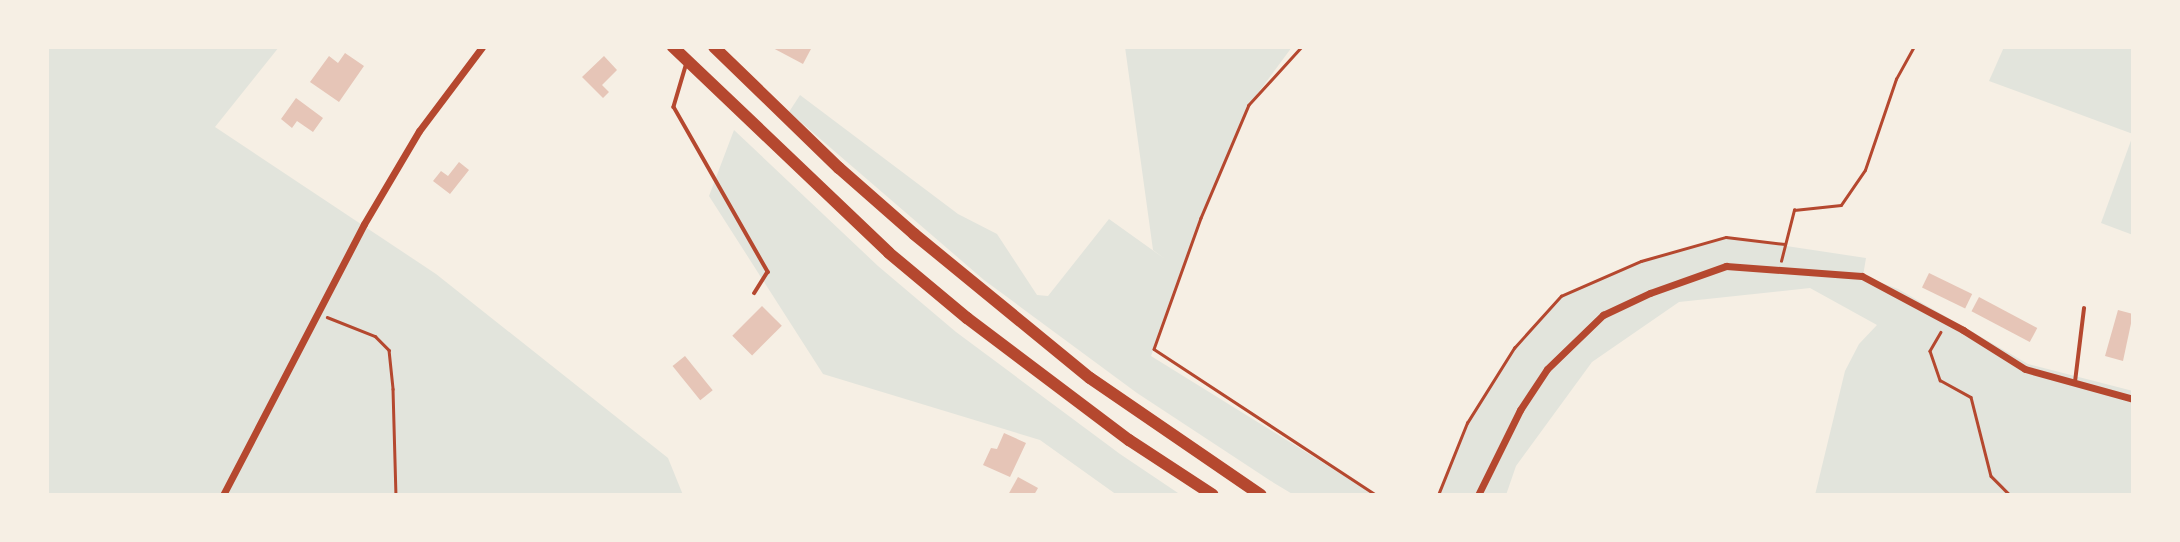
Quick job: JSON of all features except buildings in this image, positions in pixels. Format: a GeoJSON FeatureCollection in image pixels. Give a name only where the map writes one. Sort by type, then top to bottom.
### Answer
{"type":"FeatureCollection","features":[{"type":"Feature","properties":{"kind":"highway"},"geometry":{"type":"LineString","coordinates":[[673,47],[868,234],[967,318],[1129,440],[1213,495]]}},
{"type":"Feature","properties":{"kind":"highway"},"geometry":{"type":"LineString","coordinates":[[714,47],[839,168],[914,234],[1079,370],[1261,495]]}},
{"type":"Feature","properties":{"kind":"street"},"geometry":{"type":"LineString","coordinates":[[223,495],[316,313],[419,131],[482,47]]}},
{"type":"Feature","properties":{"kind":"street"},"geometry":{"type":"LineString","coordinates":[[1478,495],[1520,410],[1547,369],[1603,315],[1650,293],[1726,265],[1779,267],[1863,276],[1947,321],[2025,369],[2133,399]]}},
{"type":"Feature","properties":{"kind":"lane"},"geometry":{"type":"LineString","coordinates":[[688,62],[674,107],[768,272],[755,293]]}},
{"type":"Feature","properties":{"kind":"lane"},"geometry":{"type":"LineString","coordinates":[[2075,382],[2084,309]]}},
{"type":"Feature","properties":{"kind":"path"},"geometry":{"type":"LineString","coordinates":[[1302,47],[1249,105],[1201,218],[1154,349],[1376,495]]}},
{"type":"Feature","properties":{"kind":"path"},"geometry":{"type":"LineString","coordinates":[[1779,267],[1794,210],[1841,205],[1865,170],[1896,79],[1914,47]]}},
{"type":"Feature","properties":{"kind":"path"},"geometry":{"type":"LineString","coordinates":[[316,313],[367,332],[389,350],[393,389],[396,495]]}},
{"type":"Feature","properties":{"kind":"path"},"geometry":{"type":"LineString","coordinates":[[1947,321],[1930,351],[1940,380],[1971,397],[1991,476],[2010,495]]}},
{"type":"Feature","properties":{"kind":"shaded area"},"geometry":{"type":"Polygon","coordinates":[[[47,47],[279,47],[215,127],[436,274],[668,458],[683,495],[47,495],[47,47]]]}},
{"type":"Feature","properties":{"kind":"shaded area"},"geometry":{"type":"Polygon","coordinates":[[[1125,47],[1292,47],[1249,105],[1199,224],[1151,356],[1375,495],[1294,495],[1274,483],[1137,393],[984,280],[789,112],[800,95],[958,214],[997,234],[1037,295],[1048,296],[1109,219],[1165,259],[1153,250],[1125,47]]]}},
{"type":"Feature","properties":{"kind":"shaded area"},"geometry":{"type":"Polygon","coordinates":[[[2004,47],[2133,47],[2133,134],[1989,81],[2004,47]]]}},
{"type":"Feature","properties":{"kind":"shaded area"},"geometry":{"type":"Polygon","coordinates":[[[734,130],[878,266],[956,332],[1120,454],[1181,495],[1117,495],[1040,440],[823,374],[709,196],[734,130]]]}},
{"type":"Feature","properties":{"kind":"shaded area"},"geometry":{"type":"Polygon","coordinates":[[[2133,135],[2133,235],[2101,223],[2133,135]]]}},
{"type":"Feature","properties":{"kind":"shaded area"},"geometry":{"type":"Polygon","coordinates":[[[1726,237],[1866,258],[1863,276],[1898,289],[2028,364],[2133,391],[2133,495],[1815,495],[1845,371],[1859,344],[1877,325],[1810,288],[1679,302],[1592,362],[1516,466],[1506,495],[1438,495],[1467,423],[1514,348],[1561,296],[1641,261],[1726,237]]]}}]}
